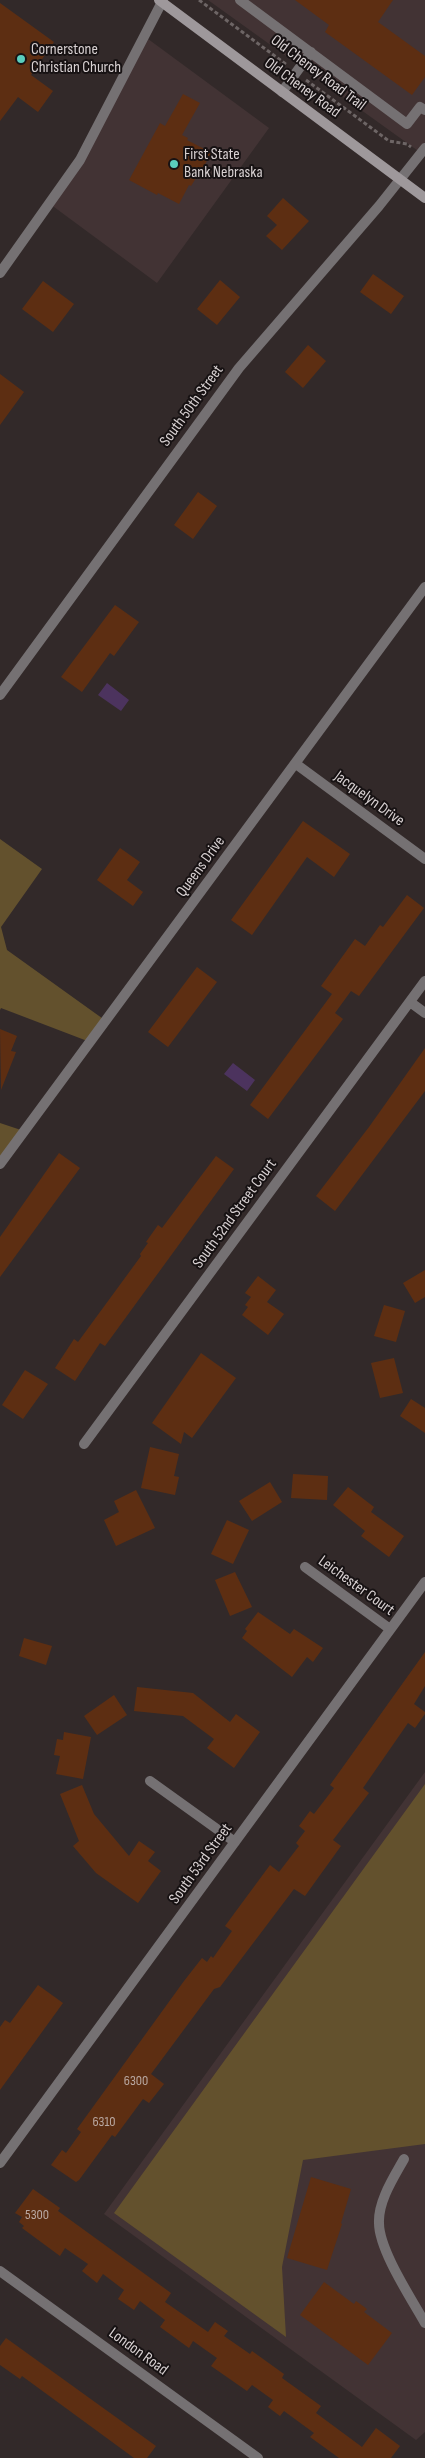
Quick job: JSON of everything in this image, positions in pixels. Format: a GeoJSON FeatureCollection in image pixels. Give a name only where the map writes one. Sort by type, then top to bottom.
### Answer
{"type":"FeatureCollection","features":[{"type":"Feature","properties":{"kind":"main road","name":"Old Cheney Road"},"geometry":{"type":"LineString","coordinates":[[150,0],[161,1],[425,198]]}},
{"type":"Feature","properties":{"kind":"street"},"geometry":{"type":"LineString","coordinates":[[240,0],[407,124],[420,107],[425,110]]}},
{"type":"Feature","properties":{"kind":"street"},"geometry":{"type":"LineString","coordinates":[[0,273],[80,160],[161,1]]}},
{"type":"Feature","properties":{"kind":"street"},"geometry":{"type":"LineString","coordinates":[[282,92],[311,52]]}},
{"type":"Feature","properties":{"kind":"street","name":"South 50th Street"},"geometry":{"type":"LineString","coordinates":[[0,695],[239,368],[401,180],[423,151]]}},
{"type":"Feature","properties":{"kind":"street","name":"Queens Drive"},"geometry":{"type":"LineString","coordinates":[[0,1164],[425,587]]}},
{"type":"Feature","properties":{"kind":"street","name":"Jacquelyn Drive"},"geometry":{"type":"LineString","coordinates":[[296,764],[425,859]]}},
{"type":"Feature","properties":{"kind":"street","name":"South 52nd Street Court"},"geometry":{"type":"LineString","coordinates":[[84,1444],[425,982]]}},
{"type":"Feature","properties":{"kind":"street"},"geometry":{"type":"LineString","coordinates":[[410,1002],[425,1013]]}},
{"type":"Feature","properties":{"kind":"street","name":"Leichester Court"},"geometry":{"type":"LineString","coordinates":[[305,1567],[390,1629]]}},
{"type":"Feature","properties":{"kind":"street","name":"South 53rd Street"},"geometry":{"type":"LineString","coordinates":[[0,2163],[425,1582]]}},
{"type":"Feature","properties":{"kind":"street"},"geometry":{"type":"LineString","coordinates":[[150,1781],[235,1842]]}},
{"type":"Feature","properties":{"kind":"street"},"geometry":{"type":"LineString","coordinates":[[404,2159],[390,2186],[378,2222],[385,2249],[425,2323]]}},
{"type":"Feature","properties":{"kind":"street","name":"London Road"},"geometry":{"type":"LineString","coordinates":[[0,2271],[258,2458]]}},
{"type":"Feature","properties":{"kind":"path","name":"Old Cheney Road Trail"},"geometry":{"type":"LineString","coordinates":[[199,0],[389,141],[407,144],[423,151]]}},
{"type":"Feature","properties":{"kind":"shaded area"},"geometry":{"type":"Polygon","coordinates":[[[208,0],[425,0],[425,156],[421,153],[208,0]]]}},
{"type":"Feature","properties":{"kind":"shaded area"},"geometry":{"type":"Polygon","coordinates":[[[144,36],[269,128],[157,283],[50,204],[144,36]]]}},
{"type":"Feature","properties":{"kind":"shaded area"},"geometry":{"type":"Polygon","coordinates":[[[107,683],[129,700],[121,711],[98,695],[107,683]]]}},
{"type":"Feature","properties":{"kind":"shaded area"},"geometry":{"type":"Polygon","coordinates":[[[0,839],[42,869],[1,927],[7,950],[106,1021],[90,1042],[1,1008],[0,1010],[0,839]]]}},
{"type":"Feature","properties":{"kind":"shaded area"},"geometry":{"type":"Polygon","coordinates":[[[233,1063],[255,1080],[247,1091],[224,1074],[233,1063]]]}},
{"type":"Feature","properties":{"kind":"shaded area"},"geometry":{"type":"Polygon","coordinates":[[[0,1123],[24,1131],[0,1164],[0,1123]]]}},
{"type":"Feature","properties":{"kind":"shaded area"},"geometry":{"type":"Polygon","coordinates":[[[425,1772],[425,2432],[416,2440],[104,2214],[425,1772]]]}},
{"type":"Feature","properties":{"kind":"shaded area"},"geometry":{"type":"Polygon","coordinates":[[[425,1784],[425,2144],[303,2160],[282,2267],[286,2337],[114,2213],[425,1784]]]}},
{"type":"Feature","properties":{"kind":"building"},"geometry":{"type":"Polygon","coordinates":[[[295,0],[393,0],[378,22],[425,56],[425,77],[412,95],[325,32],[329,25],[295,0]]]}},
{"type":"Feature","properties":{"kind":"building","name":"Cornerstone Christian Church"},"geometry":{"type":"Polygon","coordinates":[[[0,3],[54,42],[31,75],[53,91],[38,112],[18,97],[0,121],[0,3]]]}},
{"type":"Feature","properties":{"kind":"building"},"geometry":{"type":"Polygon","coordinates":[[[183,94],[200,103],[182,135],[188,138],[187,140],[212,153],[191,186],[189,185],[179,204],[129,180],[160,123],[165,126],[183,94]]]}},
{"type":"Feature","properties":{"kind":"building"},"geometry":{"type":"Polygon","coordinates":[[[283,198],[309,221],[282,250],[266,236],[277,225],[267,216],[283,198]]]}},
{"type":"Feature","properties":{"kind":"building"},"geometry":{"type":"Polygon","coordinates":[[[373,274],[404,296],[391,314],[360,292],[373,274]]]}},
{"type":"Feature","properties":{"kind":"building"},"geometry":{"type":"Polygon","coordinates":[[[220,280],[240,297],[217,325],[197,309],[220,280]]]}},
{"type":"Feature","properties":{"kind":"building"},"geometry":{"type":"Polygon","coordinates":[[[43,281],[74,304],[53,332],[22,309],[43,281]]]}},
{"type":"Feature","properties":{"kind":"building"},"geometry":{"type":"Polygon","coordinates":[[[308,345],[326,361],[303,388],[285,372],[308,345]]]}},
{"type":"Feature","properties":{"kind":"building"},"geometry":{"type":"Polygon","coordinates":[[[0,374],[24,392],[0,425],[0,374]]]}},
{"type":"Feature","properties":{"kind":"building"},"geometry":{"type":"Polygon","coordinates":[[[198,492],[217,506],[193,539],[174,525],[198,492]]]}},
{"type":"Feature","properties":{"kind":"building"},"geometry":{"type":"Polygon","coordinates":[[[115,605],[139,622],[114,656],[110,653],[82,692],[61,677],[115,605]]]}},
{"type":"Feature","properties":{"kind":"building"},"geometry":{"type":"Polygon","coordinates":[[[303,821],[350,854],[334,877],[307,857],[252,935],[231,920],[303,821]]]}},
{"type":"Feature","properties":{"kind":"building"},"geometry":{"type":"Polygon","coordinates":[[[120,848],[140,862],[127,880],[143,892],[133,906],[97,880],[120,848]]]}},
{"type":"Feature","properties":{"kind":"building"},"geometry":{"type":"Polygon","coordinates":[[[407,895],[424,908],[359,996],[351,991],[335,1013],[343,1019],[268,1119],[250,1105],[332,994],[321,986],[355,939],[365,946],[380,925],[383,927],[407,895]]]}},
{"type":"Feature","properties":{"kind":"building"},"geometry":{"type":"Polygon","coordinates":[[[197,967],[217,982],[168,1047],[148,1032],[197,967]]]}},
{"type":"Feature","properties":{"kind":"building"},"geometry":{"type":"Polygon","coordinates":[[[0,1029],[17,1036],[11,1051],[16,1052],[1,1090],[0,1029]]]}},
{"type":"Feature","properties":{"kind":"building"},"geometry":{"type":"Polygon","coordinates":[[[425,1048],[425,1091],[335,1211],[316,1196],[369,1127],[425,1048]]]}},
{"type":"Feature","properties":{"kind":"building"},"geometry":{"type":"Polygon","coordinates":[[[59,1153],[80,1168],[0,1277],[0,1237],[59,1153]]]}},
{"type":"Feature","properties":{"kind":"building"},"geometry":{"type":"Polygon","coordinates":[[[216,1156],[234,1169],[105,1346],[100,1343],[75,1381],[55,1368],[74,1339],[78,1342],[141,1256],[140,1254],[148,1243],[146,1242],[158,1225],[162,1228],[216,1156]]]}},
{"type":"Feature","properties":{"kind":"building"},"geometry":{"type":"Polygon","coordinates":[[[425,1270],[425,1297],[415,1303],[403,1283],[425,1270]]]}},
{"type":"Feature","properties":{"kind":"building"},"geometry":{"type":"Polygon","coordinates":[[[258,1276],[276,1290],[267,1302],[284,1314],[268,1335],[242,1315],[248,1307],[245,1305],[251,1297],[245,1293],[258,1276]]]}},
{"type":"Feature","properties":{"kind":"building"},"geometry":{"type":"Polygon","coordinates":[[[384,1305],[405,1311],[396,1342],[374,1336],[384,1305]]]}},
{"type":"Feature","properties":{"kind":"building"},"geometry":{"type":"Polygon","coordinates":[[[201,1353],[236,1378],[192,1438],[184,1432],[181,1444],[152,1423],[201,1353]]]}},
{"type":"Feature","properties":{"kind":"building"},"geometry":{"type":"Polygon","coordinates":[[[394,1358],[403,1393],[380,1398],[371,1363],[394,1358]]]}},
{"type":"Feature","properties":{"kind":"building"},"geometry":{"type":"Polygon","coordinates":[[[25,1370],[48,1384],[23,1419],[2,1405],[25,1370]]]}},
{"type":"Feature","properties":{"kind":"building"},"geometry":{"type":"Polygon","coordinates":[[[411,1399],[425,1408],[425,1433],[400,1416],[411,1399]]]}},
{"type":"Feature","properties":{"kind":"building"},"geometry":{"type":"Polygon","coordinates":[[[150,1447],[179,1454],[174,1476],[179,1477],[175,1495],[141,1488],[150,1447]]]}},
{"type":"Feature","properties":{"kind":"building"},"geometry":{"type":"Polygon","coordinates":[[[293,1474],[328,1476],[327,1500],[291,1498],[293,1474]]]}},
{"type":"Feature","properties":{"kind":"building"},"geometry":{"type":"Polygon","coordinates":[[[270,1482],[282,1502],[252,1521],[239,1501],[270,1482]]]}},
{"type":"Feature","properties":{"kind":"building"},"geometry":{"type":"Polygon","coordinates":[[[348,1487],[374,1507],[371,1512],[404,1536],[389,1557],[361,1536],[365,1531],[333,1505],[348,1487]]]}},
{"type":"Feature","properties":{"kind":"building"},"geometry":{"type":"Polygon","coordinates":[[[136,1490],[155,1528],[116,1546],[104,1520],[119,1512],[114,1501],[136,1490]]]}},
{"type":"Feature","properties":{"kind":"building"},"geometry":{"type":"Polygon","coordinates":[[[227,1520],[249,1530],[233,1564],[211,1554],[227,1520]]]}},
{"type":"Feature","properties":{"kind":"building"},"geometry":{"type":"Polygon","coordinates":[[[235,1572],[252,1607],[230,1616],[215,1580],[235,1572]]]}},
{"type":"Feature","properties":{"kind":"building"},"geometry":{"type":"Polygon","coordinates":[[[258,1612],[290,1634],[294,1629],[323,1648],[313,1662],[307,1657],[292,1677],[242,1638],[247,1631],[245,1629],[258,1612]]]}},
{"type":"Feature","properties":{"kind":"building"},"geometry":{"type":"Polygon","coordinates":[[[24,1638],[52,1646],[46,1665],[19,1656],[24,1638]]]}},
{"type":"Feature","properties":{"kind":"building"},"geometry":{"type":"Polygon","coordinates":[[[425,1652],[425,1686],[414,1704],[425,1714],[415,1728],[408,1723],[363,1788],[369,1793],[333,1840],[341,1846],[305,1896],[294,1889],[220,1987],[214,1989],[151,2074],[164,2084],[149,2103],[143,2099],[115,2137],[112,2135],[79,2180],[76,2182],[51,2165],[62,2150],[66,2153],[81,2132],[77,2129],[202,1958],[207,1962],[211,1956],[213,1958],[232,1931],[225,1926],[270,1865],[279,1872],[299,1846],[296,1843],[305,1831],[299,1826],[310,1811],[314,1814],[334,1788],[330,1785],[425,1652]]]}},
{"type":"Feature","properties":{"kind":"building"},"geometry":{"type":"Polygon","coordinates":[[[137,1687],[193,1693],[230,1722],[236,1714],[260,1732],[234,1768],[207,1748],[214,1739],[183,1716],[134,1711],[137,1687]]]}},
{"type":"Feature","properties":{"kind":"building"},"geometry":{"type":"Polygon","coordinates":[[[114,1695],[127,1715],[97,1735],[84,1716],[114,1695]]]}},
{"type":"Feature","properties":{"kind":"building"},"geometry":{"type":"Polygon","coordinates":[[[64,1732],[91,1737],[83,1779],[56,1774],[60,1756],[54,1755],[57,1739],[63,1740],[64,1732]]]}},
{"type":"Feature","properties":{"kind":"building"},"geometry":{"type":"Polygon","coordinates":[[[82,1785],[94,1814],[129,1856],[139,1841],[155,1852],[148,1861],[161,1871],[138,1903],[96,1873],[73,1846],[79,1841],[60,1794],[82,1785]]]}},
{"type":"Feature","properties":{"kind":"building"},"geometry":{"type":"Polygon","coordinates":[[[38,1985],[63,2003],[0,2090],[0,2027],[5,2020],[10,2023],[38,1985]]]}},
{"type":"Feature","properties":{"kind":"building"},"geometry":{"type":"Polygon","coordinates":[[[311,2177],[351,2189],[327,2270],[287,2258],[311,2177]]]}},
{"type":"Feature","properties":{"kind":"building"},"geometry":{"type":"Polygon","coordinates":[[[33,2189],[60,2208],[58,2211],[171,2293],[165,2302],[208,2332],[215,2322],[228,2331],[224,2336],[250,2354],[252,2351],[284,2374],[282,2378],[321,2406],[316,2413],[362,2447],[376,2428],[400,2446],[391,2458],[339,2458],[310,2437],[314,2433],[284,2411],[280,2416],[268,2407],[273,2400],[252,2385],[247,2391],[211,2366],[217,2358],[193,2341],[189,2348],[160,2327],[165,2320],[140,2301],[134,2310],[118,2299],[124,2290],[103,2274],[97,2283],[82,2271],[88,2264],[65,2248],[60,2256],[22,2228],[24,2226],[19,2222],[22,2217],[15,2213],[33,2189]]]}},
{"type":"Feature","properties":{"kind":"building"},"geometry":{"type":"Polygon","coordinates":[[[324,2282],[354,2304],[356,2301],[367,2309],[364,2312],[392,2333],[368,2365],[300,2315],[324,2282]]]}},
{"type":"Feature","properties":{"kind":"building"},"geometry":{"type":"Polygon","coordinates":[[[6,2338],[156,2446],[147,2458],[134,2458],[22,2376],[20,2379],[0,2365],[0,2346],[6,2338]]]}},
{"type":"Feature","properties":{"kind":"place","name":"Cornerstone Christian Church"},"geometry":{"type":"Point","coordinates":[21,59]}},
{"type":"Feature","properties":{"kind":"place","name":"First State Bank Nebraska"},"geometry":{"type":"Point","coordinates":[174,164]}}]}
